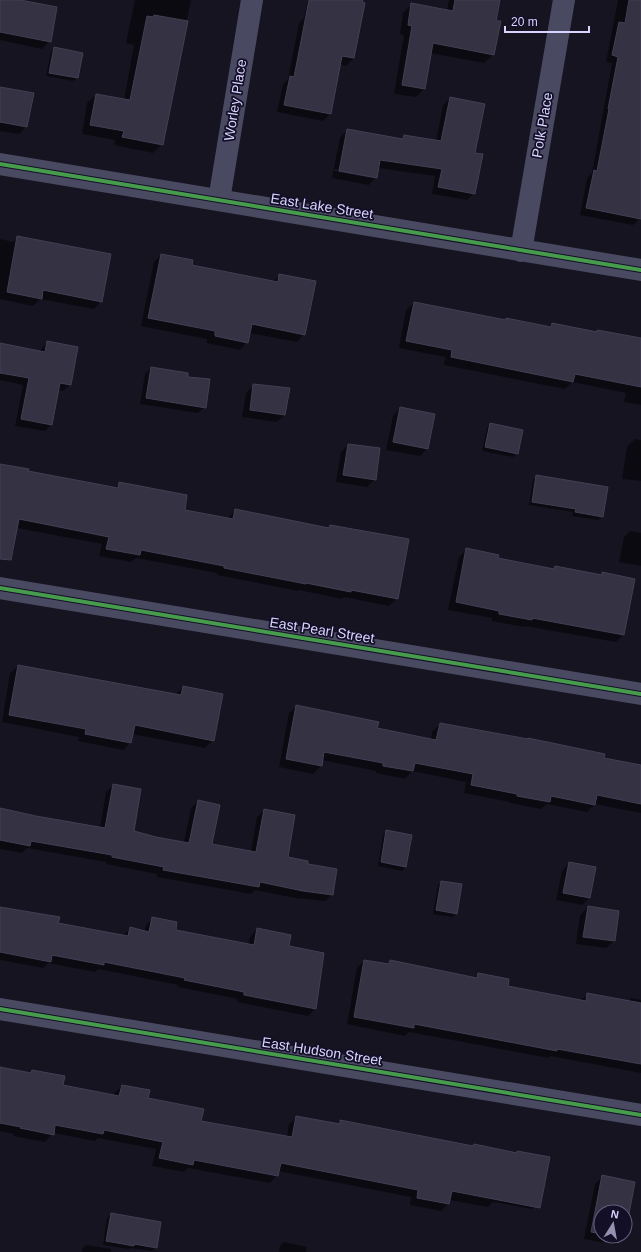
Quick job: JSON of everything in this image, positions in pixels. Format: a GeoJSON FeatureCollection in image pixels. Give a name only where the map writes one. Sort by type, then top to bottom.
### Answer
{"type":"FeatureCollection","features":[{"type":"Feature","properties":{"kind":"street","name":"Worley Place"},"geometry":{"type":"LineString","coordinates":[[219,200],[252,0]]}},
{"type":"Feature","properties":{"kind":"street","name":"Polk Place"},"geometry":{"type":"LineString","coordinates":[[521,251],[564,0]]}},
{"type":"Feature","properties":{"kind":"street","name":"East Lake Street"},"geometry":{"type":"LineString","coordinates":[[0,164],[641,270]]}},
{"type":"Feature","properties":{"kind":"street","name":"East Pearl Street"},"geometry":{"type":"LineString","coordinates":[[0,588],[641,694]]}},
{"type":"Feature","properties":{"kind":"street","name":"East Hudson Street"},"geometry":{"type":"LineString","coordinates":[[0,1009],[641,1115]]}},
{"type":"Feature","properties":{"kind":"building"},"geometry":{"type":"Polygon","coordinates":[[[0,0],[20,0],[57,7],[51,42],[0,32],[0,0]]]}},
{"type":"Feature","properties":{"kind":"building"},"geometry":{"type":"Polygon","coordinates":[[[309,0],[363,0],[362,2],[365,3],[354,58],[342,56],[331,114],[284,105],[290,76],[294,77],[309,0]]]}},
{"type":"Feature","properties":{"kind":"building"},"geometry":{"type":"Polygon","coordinates":[[[455,0],[500,0],[496,21],[501,21],[494,55],[433,43],[425,89],[402,85],[412,26],[408,25],[411,3],[453,11],[455,0]]]}},
{"type":"Feature","properties":{"kind":"building"},"geometry":{"type":"Polygon","coordinates":[[[629,0],[641,0],[641,219],[586,208],[594,170],[597,171],[618,57],[612,55],[619,22],[625,23],[629,0]]]}},
{"type":"Feature","properties":{"kind":"building"},"geometry":{"type":"Polygon","coordinates":[[[154,15],[188,21],[163,145],[122,137],[124,131],[90,125],[96,94],[130,100],[147,16],[153,17],[154,15]]]}},
{"type":"Feature","properties":{"kind":"building"},"geometry":{"type":"Polygon","coordinates":[[[54,47],[83,53],[78,78],[49,73],[54,47]]]}},
{"type":"Feature","properties":{"kind":"building"},"geometry":{"type":"Polygon","coordinates":[[[0,87],[34,93],[27,127],[0,122],[0,87]]]}},
{"type":"Feature","properties":{"kind":"building"},"geometry":{"type":"Polygon","coordinates":[[[450,97],[485,104],[475,153],[483,154],[475,194],[438,187],[442,169],[380,160],[377,178],[339,171],[347,129],[403,139],[404,135],[441,141],[450,97]]]}},
{"type":"Feature","properties":{"kind":"building"},"geometry":{"type":"Polygon","coordinates":[[[17,236],[111,254],[102,302],[43,290],[42,299],[7,292],[17,236]]]}},
{"type":"Feature","properties":{"kind":"building"},"geometry":{"type":"Polygon","coordinates":[[[161,254],[193,260],[192,265],[278,282],[279,274],[316,281],[305,335],[252,324],[248,343],[215,336],[215,331],[148,318],[161,254]]]}},
{"type":"Feature","properties":{"kind":"building"},"geometry":{"type":"Polygon","coordinates":[[[414,302],[506,320],[506,318],[551,327],[552,323],[597,332],[597,330],[641,338],[641,387],[575,374],[573,382],[451,357],[452,350],[406,341],[414,302]]]}},
{"type":"Feature","properties":{"kind":"building"},"geometry":{"type":"Polygon","coordinates":[[[47,341],[78,347],[71,385],[60,383],[52,425],[21,419],[29,378],[0,373],[0,343],[45,352],[47,341]]]}},
{"type":"Feature","properties":{"kind":"building"},"geometry":{"type":"Polygon","coordinates":[[[151,367],[188,373],[188,377],[210,379],[206,408],[146,398],[151,367]]]}},
{"type":"Feature","properties":{"kind":"building"},"geometry":{"type":"Polygon","coordinates":[[[253,384],[290,388],[285,415],[250,410],[253,384]]]}},
{"type":"Feature","properties":{"kind":"building"},"geometry":{"type":"Polygon","coordinates":[[[400,407],[435,414],[428,449],[393,442],[400,407]]]}},
{"type":"Feature","properties":{"kind":"building"},"geometry":{"type":"Polygon","coordinates":[[[490,423],[523,430],[518,454],[485,447],[490,423]]]}},
{"type":"Feature","properties":{"kind":"building"},"geometry":{"type":"Polygon","coordinates":[[[348,444],[380,448],[376,480],[343,475],[348,444]]]}},
{"type":"Feature","properties":{"kind":"building"},"geometry":{"type":"Polygon","coordinates":[[[0,464],[29,469],[28,471],[118,488],[119,482],[187,495],[185,510],[233,519],[235,509],[329,528],[330,525],[409,539],[398,599],[351,590],[351,592],[306,584],[141,550],[140,555],[106,549],[109,537],[19,519],[11,560],[0,559],[0,464]]]}},
{"type":"Feature","properties":{"kind":"building"},"geometry":{"type":"Polygon","coordinates":[[[536,475],[608,487],[603,517],[575,512],[576,509],[532,502],[536,475]]]}},
{"type":"Feature","properties":{"kind":"building"},"geometry":{"type":"Polygon","coordinates":[[[466,548],[499,555],[498,558],[554,569],[555,566],[602,575],[602,572],[635,579],[624,635],[532,618],[532,620],[499,614],[499,611],[456,602],[466,548]]]}},
{"type":"Feature","properties":{"kind":"building"},"geometry":{"type":"Polygon","coordinates":[[[18,665],[181,695],[183,686],[223,694],[214,741],[135,725],[131,743],[85,734],[86,729],[9,715],[18,665]]]}},
{"type":"Feature","properties":{"kind":"building"},"geometry":{"type":"Polygon","coordinates":[[[296,705],[379,722],[377,728],[436,740],[440,723],[528,738],[605,754],[604,758],[641,765],[641,804],[597,795],[595,805],[551,796],[550,802],[471,785],[473,774],[415,763],[413,771],[383,766],[383,763],[324,752],[322,766],[286,759],[296,705]]]}},
{"type":"Feature","properties":{"kind":"building"},"geometry":{"type":"Polygon","coordinates":[[[113,784],[141,789],[134,831],[189,843],[198,800],[220,805],[212,844],[256,852],[264,809],[295,815],[288,857],[308,861],[308,864],[337,869],[333,895],[303,891],[260,882],[259,887],[163,870],[164,867],[112,857],[112,855],[31,841],[30,846],[0,840],[0,808],[105,828],[113,784]]]}},
{"type":"Feature","properties":{"kind":"building"},"geometry":{"type":"Polygon","coordinates":[[[386,830],[412,835],[406,867],[381,862],[386,830]]]}},
{"type":"Feature","properties":{"kind":"building"},"geometry":{"type":"Polygon","coordinates":[[[569,862],[596,867],[590,898],[563,893],[569,862]]]}},
{"type":"Feature","properties":{"kind":"building"},"geometry":{"type":"Polygon","coordinates":[[[441,881],[462,884],[457,914],[436,910],[441,881]]]}},
{"type":"Feature","properties":{"kind":"building"},"geometry":{"type":"Polygon","coordinates":[[[588,906],[619,911],[615,941],[583,937],[588,906]]]}},
{"type":"Feature","properties":{"kind":"building"},"geometry":{"type":"Polygon","coordinates":[[[0,907],[60,917],[58,923],[128,936],[130,927],[149,932],[152,917],[177,922],[176,930],[254,945],[257,928],[291,935],[289,946],[324,953],[316,1009],[244,995],[244,992],[184,980],[185,978],[104,962],[104,965],[52,955],[51,962],[0,952],[0,907]]]}},
{"type":"Feature","properties":{"kind":"building"},"geometry":{"type":"Polygon","coordinates":[[[364,960],[389,964],[390,960],[477,978],[478,973],[509,979],[508,986],[586,1001],[587,993],[641,1003],[641,1064],[557,1049],[557,1051],[414,1024],[414,1028],[354,1017],[364,960]]]}},
{"type":"Feature","properties":{"kind":"building"},"geometry":{"type":"Polygon","coordinates":[[[0,1067],[31,1073],[32,1070],[65,1076],[63,1085],[119,1096],[122,1085],[150,1090],[148,1098],[204,1109],[201,1121],[292,1137],[296,1116],[340,1124],[340,1120],[473,1146],[474,1144],[517,1153],[517,1151],[550,1157],[540,1208],[452,1191],[449,1204],[417,1198],[418,1190],[281,1163],[278,1176],[194,1160],[193,1165],[159,1158],[163,1142],[104,1130],[103,1134],[55,1125],[54,1135],[0,1123],[0,1067]]]}},
{"type":"Feature","properties":{"kind":"building"},"geometry":{"type":"Polygon","coordinates":[[[602,1175],[635,1182],[631,1204],[596,1204],[602,1175]]]}},
{"type":"Feature","properties":{"kind":"building"},"geometry":{"type":"Polygon","coordinates":[[[111,1213],[161,1222],[157,1248],[106,1241],[111,1213]]]}},
{"type":"Feature","properties":{"kind":"building"},"geometry":{"type":"Polygon","coordinates":[[[593,1222],[593,1232],[591,1232],[593,1222]]]}},
{"type":"Feature","properties":{"kind":"cycle path"},"geometry":{"type":"LineString","coordinates":[[0,164],[641,270]]}},
{"type":"Feature","properties":{"kind":"cycle path"},"geometry":{"type":"LineString","coordinates":[[0,588],[641,694]]}},
{"type":"Feature","properties":{"kind":"cycle path"},"geometry":{"type":"LineString","coordinates":[[0,1009],[641,1115]]}}]}
